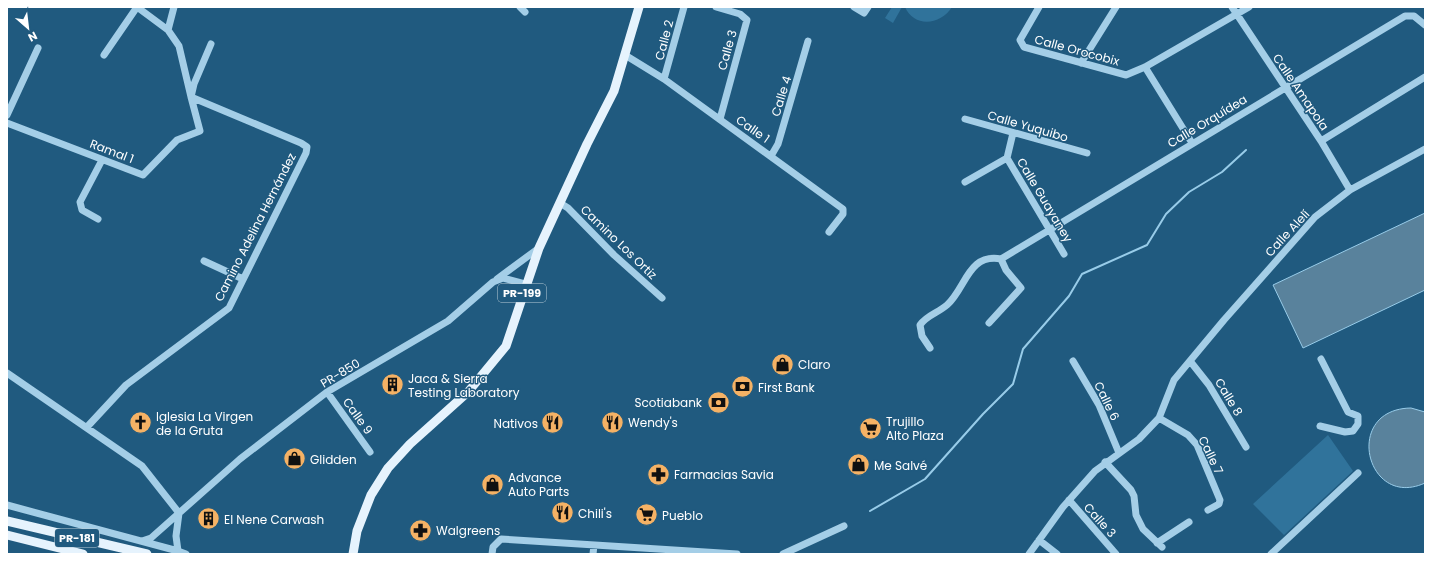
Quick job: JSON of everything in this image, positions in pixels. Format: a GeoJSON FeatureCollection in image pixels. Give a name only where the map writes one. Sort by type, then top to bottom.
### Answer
{"type":"FeatureCollection","features":[{"type":"Feature","properties":{"kind":"main road","name":"PR-199"},"geometry":{"type":"LineString","coordinates":[[353,554],[354,544],[370,495],[388,468],[410,444],[468,392],[506,346],[525,284],[539,248],[587,144],[614,91],[639,7]]}},
{"type":"Feature","properties":{"kind":"main road","name":"PR-181"},"geometry":{"type":"LineString","coordinates":[[7,521],[147,554]]}},
{"type":"Feature","properties":{"kind":"main road","name":"PR-181"},"geometry":{"type":"LineString","coordinates":[[7,535],[84,554]]}},
{"type":"Feature","properties":{"kind":"main road"},"geometry":{"type":"LineString","coordinates":[[345,554],[354,544],[358,554]]}},
{"type":"Feature","properties":{"kind":"street"},"geometry":{"type":"LineString","coordinates":[[104,55],[137,7],[168,30],[179,46],[191,97]]}},
{"type":"Feature","properties":{"kind":"street"},"geometry":{"type":"LineString","coordinates":[[168,30],[174,7]]}},
{"type":"Feature","properties":{"kind":"street","name":"Calle 2"},"geometry":{"type":"LineString","coordinates":[[664,79],[684,7]]}},
{"type":"Feature","properties":{"kind":"street","name":"Calle 3"},"geometry":{"type":"LineString","coordinates":[[716,7],[740,14],[747,20],[720,119]]}},
{"type":"Feature","properties":{"kind":"street"},"geometry":{"type":"LineString","coordinates":[[854,7],[866,10]]}},
{"type":"Feature","properties":{"kind":"street","name":"Calle Orocobix"},"geometry":{"type":"LineString","coordinates":[[1039,7],[1020,40],[1024,47],[1126,75],[1145,67],[1249,7]]}},
{"type":"Feature","properties":{"kind":"street"},"geometry":{"type":"LineString","coordinates":[[1081,63],[1116,7]]}},
{"type":"Feature","properties":{"kind":"street","name":"Calle Amapola"},"geometry":{"type":"LineString","coordinates":[[1232,7],[1320,141],[1350,190]]}},
{"type":"Feature","properties":{"kind":"street","name":"Calle Orquídea"},"geometry":{"type":"LineString","coordinates":[[1001,259],[1404,16],[1414,16],[1425,25]]}},
{"type":"Feature","properties":{"kind":"street","name":"Calle 4"},"geometry":{"type":"LineString","coordinates":[[771,156],[778,144],[808,41]]}},
{"type":"Feature","properties":{"kind":"street"},"geometry":{"type":"LineString","coordinates":[[191,97],[194,84],[211,44]]}},
{"type":"Feature","properties":{"kind":"street"},"geometry":{"type":"LineString","coordinates":[[7,115],[38,48]]}},
{"type":"Feature","properties":{"kind":"street","name":"Calle 1"},"geometry":{"type":"LineString","coordinates":[[625,55],[664,79],[843,209],[843,214],[829,232]]}},
{"type":"Feature","properties":{"kind":"street"},"geometry":{"type":"LineString","coordinates":[[1145,67],[1192,143]]}},
{"type":"Feature","properties":{"kind":"street"},"geometry":{"type":"LineString","coordinates":[[1320,141],[1425,77]]}},
{"type":"Feature","properties":{"kind":"street","name":"Ramal 1"},"geometry":{"type":"LineString","coordinates":[[7,123],[143,175],[177,140],[200,131],[191,97]]}},
{"type":"Feature","properties":{"kind":"street","name":"Camino Adelina Hernández"},"geometry":{"type":"LineString","coordinates":[[87,427],[126,385],[229,308],[306,153],[307,147],[191,97]]}},
{"type":"Feature","properties":{"kind":"street","name":"Calle Yuquibo"},"geometry":{"type":"LineString","coordinates":[[964,119],[1087,153]]}},
{"type":"Feature","properties":{"kind":"street","name":"Calle Guayaney"},"geometry":{"type":"LineString","coordinates":[[1013,133],[1007,158],[1064,254]]}},
{"type":"Feature","properties":{"kind":"street","name":"Calle Alelí"},"geometry":{"type":"LineString","coordinates":[[1159,418],[1174,380],[1315,217],[1350,190],[1425,149]]}},
{"type":"Feature","properties":{"kind":"street"},"geometry":{"type":"LineString","coordinates":[[965,182],[1007,158]]}},
{"type":"Feature","properties":{"kind":"street"},"geometry":{"type":"LineString","coordinates":[[98,219],[82,210],[80,202],[102,160]]}},
{"type":"Feature","properties":{"kind":"street","name":"Camino Los Ortiz"},"geometry":{"type":"LineString","coordinates":[[560,203],[568,208],[614,255],[662,298]]}},
{"type":"Feature","properties":{"kind":"street","name":"PR-850"},"geometry":{"type":"LineString","coordinates":[[142,541],[151,538],[240,459],[328,392],[448,321],[493,282],[539,248]]}},
{"type":"Feature","properties":{"kind":"street"},"geometry":{"type":"LineString","coordinates":[[930,348],[922,336],[920,325],[925,318],[948,305],[974,266],[990,257],[1001,259],[1006,270],[1022,288],[988,323]]}},
{"type":"Feature","properties":{"kind":"street"},"geometry":{"type":"LineString","coordinates":[[204,261],[243,279]]}},
{"type":"Feature","properties":{"kind":"street"},"geometry":{"type":"LineString","coordinates":[[493,282],[503,278],[525,284]]}},
{"type":"Feature","properties":{"kind":"street"},"geometry":{"type":"LineString","coordinates":[[1320,426],[1345,432],[1353,431],[1358,424],[1358,416],[1348,412],[1321,359]]}},
{"type":"Feature","properties":{"kind":"street","name":"Calle 6"},"geometry":{"type":"LineString","coordinates":[[1073,361],[1099,405],[1119,453]]}},
{"type":"Feature","properties":{"kind":"street","name":"Calle 8"},"geometry":{"type":"LineString","coordinates":[[1190,361],[1209,384],[1246,447]]}},
{"type":"Feature","properties":{"kind":"street"},"geometry":{"type":"LineString","coordinates":[[7,373],[142,466],[179,513],[176,536],[178,551]]}},
{"type":"Feature","properties":{"kind":"street","name":"Calle 9"},"geometry":{"type":"LineString","coordinates":[[328,392],[370,452]]}},
{"type":"Feature","properties":{"kind":"street"},"geometry":{"type":"LineString","coordinates":[[1029,554],[1069,500],[1105,462],[1139,438],[1159,418]]}},
{"type":"Feature","properties":{"kind":"street","name":"Calle 7"},"geometry":{"type":"LineString","coordinates":[[1159,418],[1188,435],[1196,445],[1220,500],[1219,504],[1208,510]]}},
{"type":"Feature","properties":{"kind":"street"},"geometry":{"type":"LineString","coordinates":[[1105,462],[1131,490],[1134,496],[1136,515],[1143,529],[1159,545],[1189,522]]}},
{"type":"Feature","properties":{"kind":"street"},"geometry":{"type":"LineString","coordinates":[[1271,554],[1358,473]]}},
{"type":"Feature","properties":{"kind":"street","name":"Calle 3"},"geometry":{"type":"LineString","coordinates":[[1069,500],[1116,554]]}},
{"type":"Feature","properties":{"kind":"street"},"geometry":{"type":"LineString","coordinates":[[7,506],[186,554]]}},
{"type":"Feature","properties":{"kind":"street"},"geometry":{"type":"LineString","coordinates":[[783,554],[844,526]]}},
{"type":"Feature","properties":{"kind":"street"},"geometry":{"type":"LineString","coordinates":[[492,554],[493,547],[501,539],[676,552],[737,554]]}},
{"type":"Feature","properties":{"kind":"street"},"geometry":{"type":"LineString","coordinates":[[1039,540],[1057,554]]}},
{"type":"Feature","properties":{"kind":"street"},"geometry":{"type":"LineString","coordinates":[[593,554],[594,545]]}},
{"type":"Feature","properties":{"kind":"shaded area"},"geometry":{"type":"Polygon","coordinates":[[[892,7],[902,7],[893,23],[885,18],[892,7]]]}},
{"type":"Feature","properties":{"kind":"shaded area"},"geometry":{"type":"Polygon","coordinates":[[[905,7],[952,7],[941,18],[928,22],[915,18],[909,14],[905,7]]]}},
{"type":"Feature","properties":{"kind":"shaded area"},"geometry":{"type":"Polygon","coordinates":[[[1425,213],[1425,290],[1303,348],[1273,285],[1425,213]]]}},
{"type":"Feature","properties":{"kind":"shaded area"},"geometry":{"type":"Polygon","coordinates":[[[1411,408],[1425,412],[1425,483],[1405,488],[1388,483],[1376,471],[1370,456],[1370,439],[1376,424],[1389,413],[1411,408]]]}},
{"type":"Feature","properties":{"kind":"shaded area"},"geometry":{"type":"Polygon","coordinates":[[[1328,435],[1353,471],[1284,535],[1253,504],[1328,435]]]}},
{"type":"Feature","properties":{"kind":"waterway"},"geometry":{"type":"LineString","coordinates":[[870,511],[925,479],[983,414],[1013,384],[1023,349],[1069,296],[1082,274],[1147,245],[1166,214],[1189,192],[1222,172],[1246,150]]}},
{"type":"Feature","properties":{"kind":"place","name":"Claro"},"geometry":{"type":"Point","coordinates":[782,364]}},
{"type":"Feature","properties":{"kind":"place","name":"Jaca & Sierra Testing Laboratory"},"geometry":{"type":"Point","coordinates":[392,385]}},
{"type":"Feature","properties":{"kind":"place","name":"First Bank"},"geometry":{"type":"Point","coordinates":[743,387]}},
{"type":"Feature","properties":{"kind":"place","name":"Scotiabank"},"geometry":{"type":"Point","coordinates":[718,402]}},
{"type":"Feature","properties":{"kind":"place","name":"Wendy's"},"geometry":{"type":"Point","coordinates":[612,422]}},
{"type":"Feature","properties":{"kind":"place","name":"Iglesia La Virgen de la Gruta"},"geometry":{"type":"Point","coordinates":[140,423]}},
{"type":"Feature","properties":{"kind":"place","name":"Nativos"},"geometry":{"type":"Point","coordinates":[553,423]}},
{"type":"Feature","properties":{"kind":"place","name":"Trujillo Alto Plaza"},"geometry":{"type":"Point","coordinates":[870,428]}},
{"type":"Feature","properties":{"kind":"place","name":"Glidden"},"geometry":{"type":"Point","coordinates":[295,459]}},
{"type":"Feature","properties":{"kind":"place","name":"Me Salvé"},"geometry":{"type":"Point","coordinates":[858,465]}},
{"type":"Feature","properties":{"kind":"place","name":"Farmacias Savia"},"geometry":{"type":"Point","coordinates":[659,474]}},
{"type":"Feature","properties":{"kind":"place","name":"Advance Auto Parts"},"geometry":{"type":"Point","coordinates":[493,484]}},
{"type":"Feature","properties":{"kind":"place","name":"Chili's"},"geometry":{"type":"Point","coordinates":[563,513]}},
{"type":"Feature","properties":{"kind":"place","name":"Pueblo"},"geometry":{"type":"Point","coordinates":[647,515]}},
{"type":"Feature","properties":{"kind":"place","name":"El Nene Carwash"},"geometry":{"type":"Point","coordinates":[209,519]}},
{"type":"Feature","properties":{"kind":"place","name":"Walgreens"},"geometry":{"type":"Point","coordinates":[420,530]}}]}
